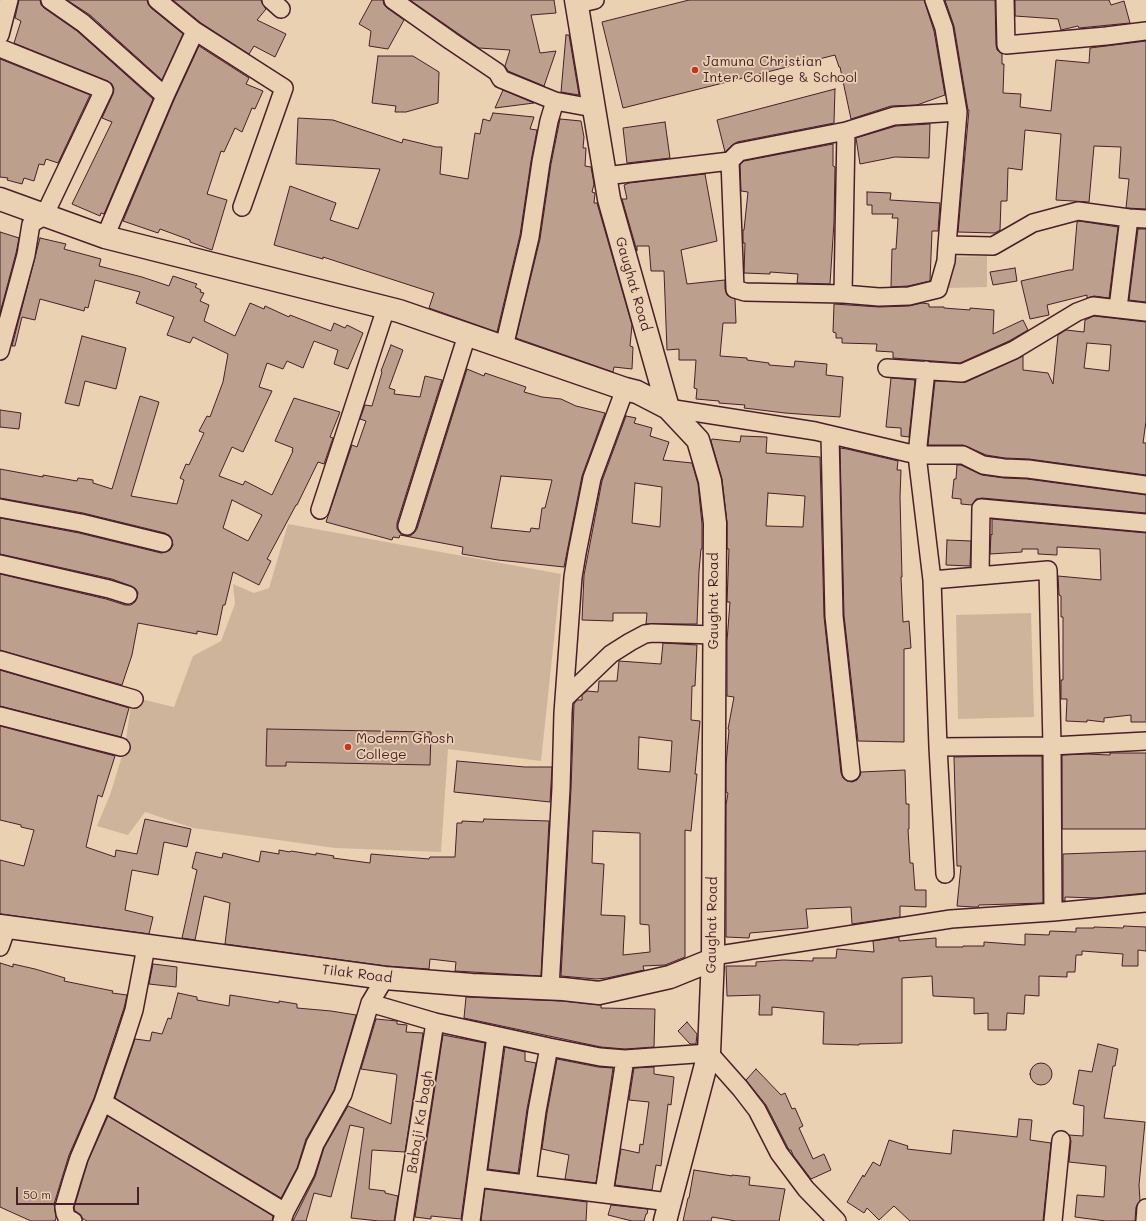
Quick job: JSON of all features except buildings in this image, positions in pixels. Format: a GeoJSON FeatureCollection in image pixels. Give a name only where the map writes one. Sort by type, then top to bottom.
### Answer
{"type":"FeatureCollection","features":[{"type":"Feature","properties":{"kind":"main road","name":"Gaughat Road"},"geometry":{"type":"LineString","coordinates":[[583,1],[593,108],[609,199],[668,408],[698,440],[710,482],[715,523],[712,958],[709,1053],[667,1212]]}},
{"type":"Feature","properties":{"kind":"main road"},"geometry":{"type":"LineString","coordinates":[[0,199],[105,237],[386,308],[637,392],[668,408]]}},
{"type":"Feature","properties":{"kind":"main road","name":"Tilak Road"},"geometry":{"type":"LineString","coordinates":[[3,927],[385,978],[472,985],[550,988],[599,993],[670,977],[712,958]]}},
{"type":"Feature","properties":{"kind":"street"},"geometry":{"type":"LineString","coordinates":[[0,35],[9,0]]}},
{"type":"Feature","properties":{"kind":"street"},"geometry":{"type":"LineString","coordinates":[[50,0],[83,23],[165,96]]}},
{"type":"Feature","properties":{"kind":"street"},"geometry":{"type":"LineString","coordinates":[[157,0],[195,31],[284,88],[242,206]]}},
{"type":"Feature","properties":{"kind":"street"},"geometry":{"type":"LineString","coordinates":[[394,0],[497,72],[501,79],[555,101],[593,108]]}},
{"type":"Feature","properties":{"kind":"street"},"geometry":{"type":"LineString","coordinates":[[730,161],[735,290],[745,292],[843,294],[879,297],[909,296],[938,289],[946,261],[958,112],[944,28],[934,0]]}},
{"type":"Feature","properties":{"kind":"street"},"geometry":{"type":"LineString","coordinates":[[1005,0],[1006,45],[1146,31]]}},
{"type":"Feature","properties":{"kind":"street"},"geometry":{"type":"LineString","coordinates":[[105,237],[165,96],[195,31]]}},
{"type":"Feature","properties":{"kind":"street"},"geometry":{"type":"LineString","coordinates":[[0,48],[104,90],[44,216],[31,224],[26,255],[0,351]]}},
{"type":"Feature","properties":{"kind":"street"},"geometry":{"type":"LineString","coordinates":[[504,347],[530,237],[541,162],[549,121],[555,101]]}},
{"type":"Feature","properties":{"kind":"street"},"geometry":{"type":"LineString","coordinates":[[605,176],[730,161],[739,152],[846,131],[894,116],[958,112]]}},
{"type":"Feature","properties":{"kind":"street"},"geometry":{"type":"LineString","coordinates":[[843,294],[846,131]]}},
{"type":"Feature","properties":{"kind":"street"},"geometry":{"type":"LineString","coordinates":[[947,245],[993,246],[1032,222],[1078,211],[1146,219]]}},
{"type":"Feature","properties":{"kind":"street"},"geometry":{"type":"LineString","coordinates":[[1118,308],[1129,218]]}},
{"type":"Feature","properties":{"kind":"street"},"geometry":{"type":"LineString","coordinates":[[887,368],[962,373],[1014,350],[1077,312],[1093,306],[1146,312]]}},
{"type":"Feature","properties":{"kind":"street"},"geometry":{"type":"LineString","coordinates":[[320,510],[386,308]]}},
{"type":"Feature","properties":{"kind":"street"},"geometry":{"type":"LineString","coordinates":[[407,526],[467,335]]}},
{"type":"Feature","properties":{"kind":"street"},"geometry":{"type":"LineString","coordinates":[[926,370],[917,455],[932,580],[938,747],[945,874]]}},
{"type":"Feature","properties":{"kind":"street"},"geometry":{"type":"LineString","coordinates":[[550,988],[561,788],[563,713],[576,553],[592,478],[625,389]]}},
{"type":"Feature","properties":{"kind":"street"},"geometry":{"type":"LineString","coordinates":[[668,408],[807,430],[917,455],[963,455],[983,464],[1004,468],[1028,469],[1146,485]]}},
{"type":"Feature","properties":{"kind":"street"},"geometry":{"type":"LineString","coordinates":[[830,435],[834,616],[851,772]]}},
{"type":"Feature","properties":{"kind":"street"},"geometry":{"type":"LineString","coordinates":[[0,508],[81,523],[163,543]]}},
{"type":"Feature","properties":{"kind":"street"},"geometry":{"type":"LineString","coordinates":[[980,576],[980,508],[1146,523]]}},
{"type":"Feature","properties":{"kind":"street"},"geometry":{"type":"LineString","coordinates":[[0,564],[109,589],[128,595]]}},
{"type":"Feature","properties":{"kind":"street"},"geometry":{"type":"LineString","coordinates":[[932,580],[1048,570],[1052,746],[1053,912]]}},
{"type":"Feature","properties":{"kind":"street"},"geometry":{"type":"LineString","coordinates":[[564,699],[611,654],[645,634],[714,635]]}},
{"type":"Feature","properties":{"kind":"street"},"geometry":{"type":"LineString","coordinates":[[0,660],[134,699]]}},
{"type":"Feature","properties":{"kind":"street"},"geometry":{"type":"LineString","coordinates":[[0,716],[121,747]]}},
{"type":"Feature","properties":{"kind":"street"},"geometry":{"type":"LineString","coordinates":[[938,747],[1052,746],[1146,741]]}},
{"type":"Feature","properties":{"kind":"street"},"geometry":{"type":"LineString","coordinates":[[712,958],[951,919],[1053,912],[1146,903]]}},
{"type":"Feature","properties":{"kind":"street"},"geometry":{"type":"LineString","coordinates":[[0,947],[3,927]]}},
{"type":"Feature","properties":{"kind":"street"},"geometry":{"type":"LineString","coordinates":[[73,1221],[67,1218],[64,1207],[79,1158],[103,1102],[134,1010],[146,947]]}},
{"type":"Feature","properties":{"kind":"street"},"geometry":{"type":"LineString","coordinates":[[103,1102],[283,1216],[306,1172],[315,1144],[344,1094],[370,1002],[385,978]]}},
{"type":"Feature","properties":{"kind":"street"},"geometry":{"type":"LineString","coordinates":[[370,1002],[435,1022],[600,1057],[625,1059],[709,1053],[757,1110],[779,1153],[806,1189],[837,1221]]}},
{"type":"Feature","properties":{"kind":"street","name":"Babaji Ka bagh"},"geometry":{"type":"LineString","coordinates":[[404,1221],[435,1022]]}},
{"type":"Feature","properties":{"kind":"street"},"geometry":{"type":"LineString","coordinates":[[471,1221],[496,1036]]}},
{"type":"Feature","properties":{"kind":"street"},"geometry":{"type":"LineString","coordinates":[[527,1184],[537,1111],[549,1047]]}},
{"type":"Feature","properties":{"kind":"street"},"geometry":{"type":"LineString","coordinates":[[604,1193],[625,1059]]}},
{"type":"Feature","properties":{"kind":"street"},"geometry":{"type":"LineString","coordinates":[[1053,1221],[1062,1140]]}},
{"type":"Feature","properties":{"kind":"street"},"geometry":{"type":"LineString","coordinates":[[477,1178],[604,1193],[667,1212]]}},
{"type":"Feature","properties":{"kind":"street"},"geometry":{"type":"LineString","coordinates":[[1146,1208],[1146,1221]]}},
{"type":"Feature","properties":{"kind":"shaded area"},"geometry":{"type":"Polygon","coordinates":[[[987,256],[987,287],[949,288],[949,257],[987,256]]]}},
{"type":"Feature","properties":{"kind":"shaded area"},"geometry":{"type":"Polygon","coordinates":[[[288,524],[561,574],[541,761],[448,749],[441,852],[335,848],[193,828],[145,812],[128,835],[97,826],[110,795],[125,746],[132,697],[174,707],[193,656],[221,641],[235,604],[233,584],[254,593],[269,588],[288,524]]]}},
{"type":"Feature","properties":{"kind":"shaded area"},"geometry":{"type":"Polygon","coordinates":[[[1031,613],[1034,717],[958,719],[956,615],[1031,613]]]}},
{"type":"Feature","properties":{"kind":"place","name":"Jamuna Christian Inter College & School"},"geometry":{"type":"Point","coordinates":[695,70]}},
{"type":"Feature","properties":{"kind":"place","name":"Modern Ghosh College"},"geometry":{"type":"Point","coordinates":[348,747]}}]}
